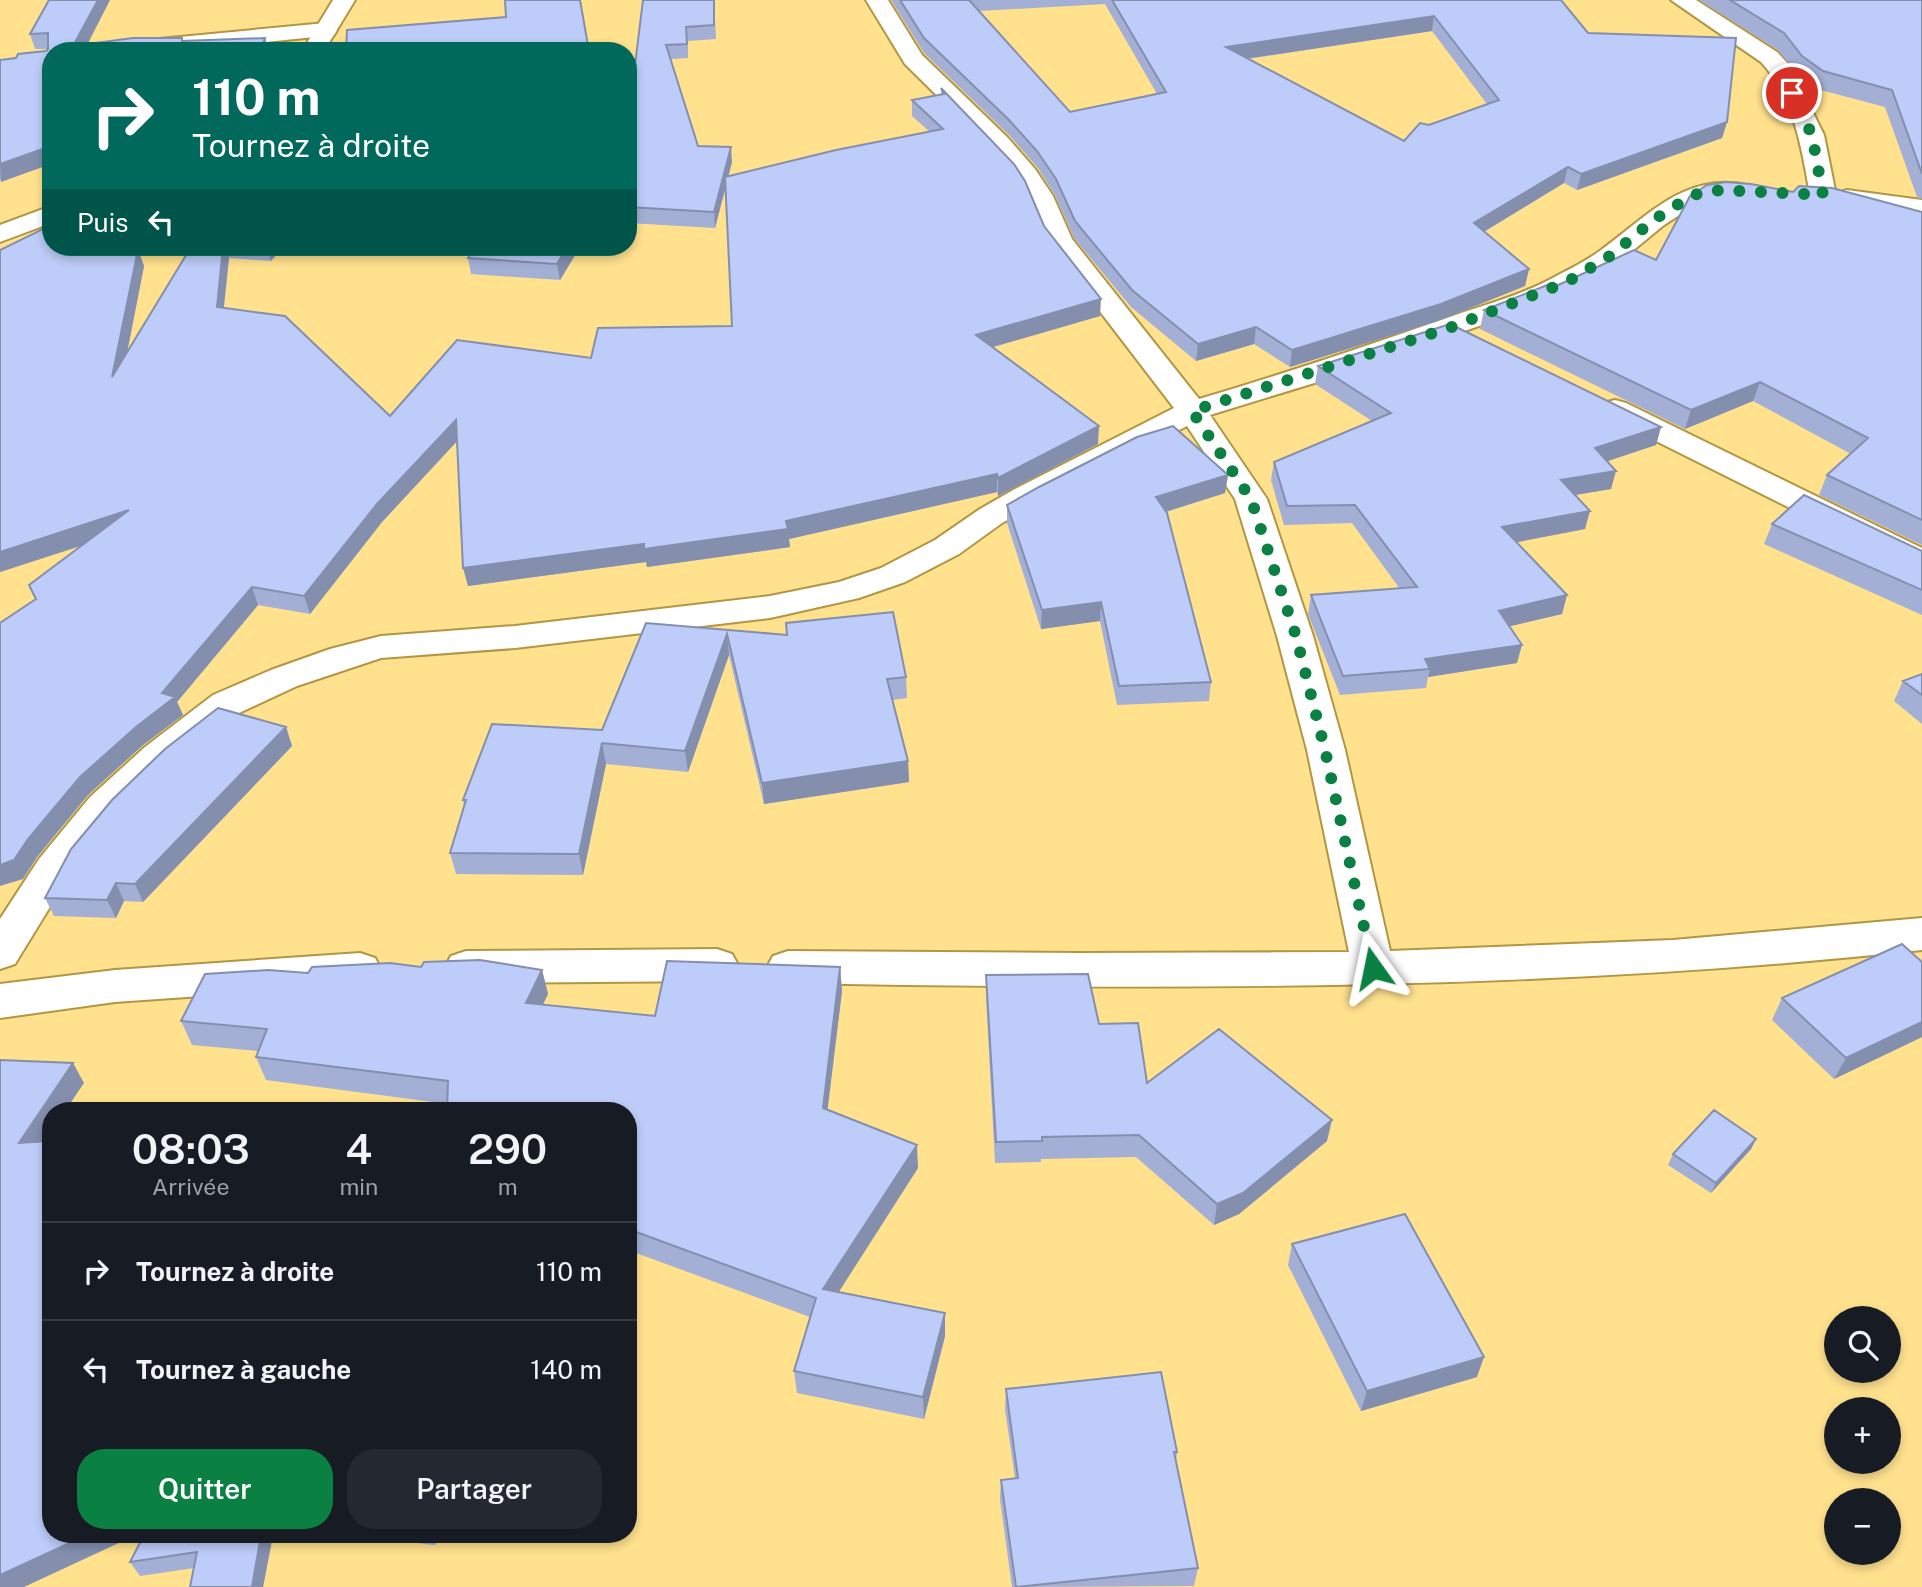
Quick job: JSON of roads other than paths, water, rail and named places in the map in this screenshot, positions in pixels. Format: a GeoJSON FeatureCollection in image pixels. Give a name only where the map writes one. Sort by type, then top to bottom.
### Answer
{"type":"FeatureCollection","features":[{"type":"Feature","properties":{"kind":"main road"},"geometry":{"type":"LineString","coordinates":[[319,42],[344,0]]}},
{"type":"Feature","properties":{"kind":"main road"},"geometry":{"type":"LineString","coordinates":[[877,0],[913,59],[998,142],[1026,174],[1040,196],[1059,241],[1192,411],[1251,499],[1296,636],[1325,750],[1373,968]]}},
{"type":"Feature","properties":{"kind":"main road"},"geometry":{"type":"LineString","coordinates":[[1682,0],[1769,57],[1782,71],[1812,135],[1797,194]]}},
{"type":"Feature","properties":{"kind":"main road"},"geometry":{"type":"LineString","coordinates":[[200,42],[326,30]]}},
{"type":"Feature","properties":{"kind":"main road"},"geometry":{"type":"LineString","coordinates":[[0,954],[53,870],[104,807],[158,757],[226,704],[296,673],[381,647],[515,637],[770,607],[846,591],[893,575],[947,547],[991,516],[1026,496],[1192,411],[1449,328],[1567,282],[1610,256],[1655,219],[1693,195],[1720,190],[1797,194],[1922,208]]}},
{"type":"Feature","properties":{"kind":"main road"},"geometry":{"type":"LineString","coordinates":[[0,234],[42,218]]}},
{"type":"Feature","properties":{"kind":"main road"},"geometry":{"type":"LineString","coordinates":[[1449,328],[1482,344]]}},
{"type":"Feature","properties":{"kind":"main road"},"geometry":{"type":"LineString","coordinates":[[1594,398],[1922,561]]}},
{"type":"Feature","properties":{"kind":"main road"},"geometry":{"type":"LineString","coordinates":[[435,967],[682,964],[988,971],[1373,968],[1587,962],[1815,946],[1922,933]]}},
{"type":"Feature","properties":{"kind":"main road"},"geometry":{"type":"LineString","coordinates":[[0,1001],[115,986],[239,975],[393,967]]}}]}
